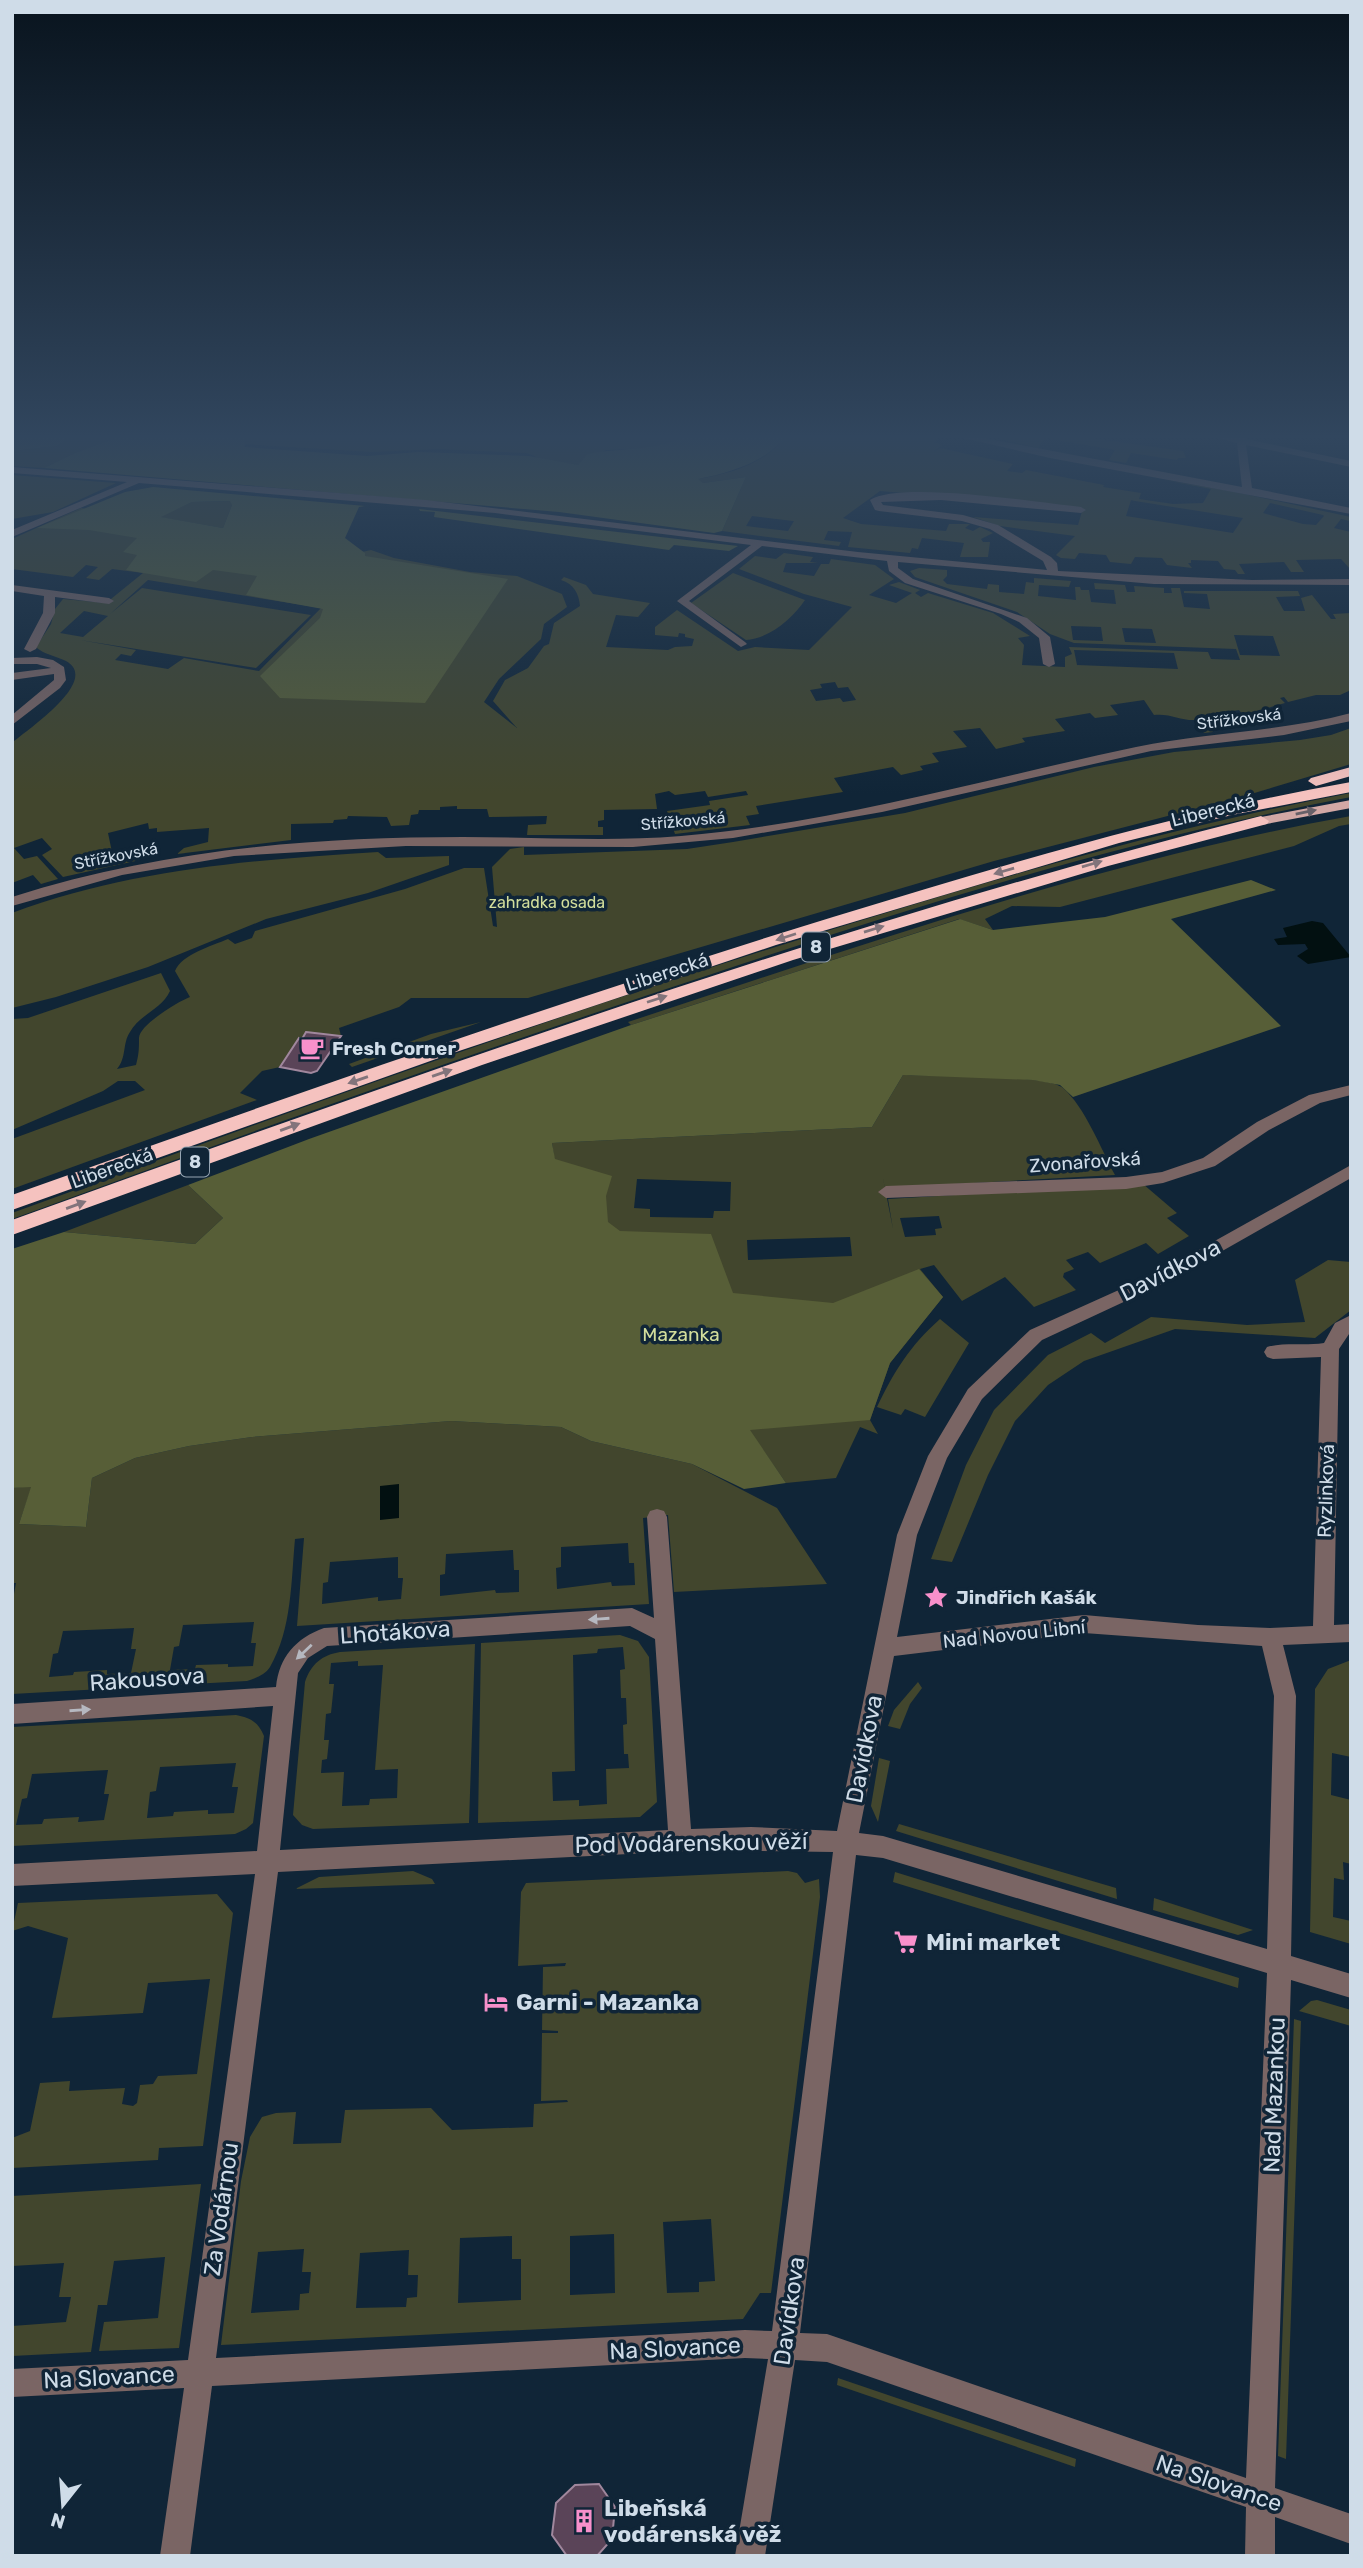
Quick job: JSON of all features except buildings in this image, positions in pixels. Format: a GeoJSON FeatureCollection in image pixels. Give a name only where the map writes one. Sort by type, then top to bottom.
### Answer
{"type":"FeatureCollection","features":[{"type":"Feature","properties":{"kind":"highway"},"geometry":{"type":"LineString","coordinates":[[1221,812],[1351,771]]}},
{"type":"Feature","properties":{"kind":"highway","name":"Liberecká"},"geometry":{"type":"LineString","coordinates":[[12,1203],[251,1116],[732,954],[969,881],[1221,812],[1351,787]]}},
{"type":"Feature","properties":{"kind":"highway","name":"Liberecká"},"geometry":{"type":"LineString","coordinates":[[12,1228],[571,1027],[815,947],[1111,859],[1261,821]]}},
{"type":"Feature","properties":{"kind":"main road","name":"Liberecká"},"geometry":{"type":"LineString","coordinates":[[1261,821],[1351,804]]}},
{"type":"Feature","properties":{"kind":"street"},"geometry":{"type":"LineString","coordinates":[[741,644],[682,601],[746,554]]}},
{"type":"Feature","properties":{"kind":"street"},"geometry":{"type":"LineString","coordinates":[[855,554],[1053,572],[1237,584],[1351,582]]}},
{"type":"Feature","properties":{"kind":"street"},"geometry":{"type":"LineString","coordinates":[[1038,554],[1052,563],[1053,572]]}},
{"type":"Feature","properties":{"kind":"street"},"geometry":{"type":"LineString","coordinates":[[892,558],[893,569],[909,580],[1023,620],[1044,637],[1049,664]]}},
{"type":"Feature","properties":{"kind":"street"},"geometry":{"type":"LineString","coordinates":[[12,589],[109,601]]}},
{"type":"Feature","properties":{"kind":"street"},"geometry":{"type":"LineString","coordinates":[[30,649],[50,613],[50,594]]}},
{"type":"Feature","properties":{"kind":"street"},"geometry":{"type":"LineString","coordinates":[[12,661],[40,660],[60,669]]}},
{"type":"Feature","properties":{"kind":"street"},"geometry":{"type":"LineString","coordinates":[[12,679],[60,669]]}},
{"type":"Feature","properties":{"kind":"street"},"geometry":{"type":"LineString","coordinates":[[12,721],[56,686],[60,680],[60,669]]}},
{"type":"Feature","properties":{"kind":"street"},"geometry":{"type":"LineString","coordinates":[[12,679],[26,690],[27,709]]}},
{"type":"Feature","properties":{"kind":"street","name":"Střížkovská"},"geometry":{"type":"LineString","coordinates":[[12,902],[57,886],[118,872],[284,847],[462,841],[633,843],[741,833],[900,805],[1169,744],[1301,729],[1351,717]]}},
{"type":"Feature","properties":{"kind":"street","name":"Zvonařovská"},"geometry":{"type":"LineString","coordinates":[[886,1192],[1126,1182],[1163,1177],[1209,1162],[1263,1126],[1315,1099],[1351,1090]]}},
{"type":"Feature","properties":{"kind":"street","name":"Davídkova"},"geometry":{"type":"LineString","coordinates":[[750,2556],[785,2344],[846,1842],[907,1535],[938,1456],[975,1394],[1037,1335],[1167,1275],[1351,1171]]}},
{"type":"Feature","properties":{"kind":"street"},"geometry":{"type":"LineString","coordinates":[[1273,1352],[1303,1353],[1330,1349],[1341,1328],[1351,1322]]}},
{"type":"Feature","properties":{"kind":"street","name":"Ryzlinková"},"geometry":{"type":"LineString","coordinates":[[1323,1634],[1330,1349]]}},
{"type":"Feature","properties":{"kind":"street"},"geometry":{"type":"LineString","coordinates":[[657,1517],[663,1633],[680,1841]]}},
{"type":"Feature","properties":{"kind":"street","name":"Lhotákova"},"geometry":{"type":"LineString","coordinates":[[267,1863],[288,1671],[300,1651],[324,1637],[632,1617],[663,1633]]}},
{"type":"Feature","properties":{"kind":"street","name":"Nad Novou Libní"},"geometry":{"type":"LineString","coordinates":[[883,1648],[1084,1623],[1198,1634],[1270,1637],[1351,1633]]}},
{"type":"Feature","properties":{"kind":"street","name":"Nad Mazankou"},"geometry":{"type":"LineString","coordinates":[[1260,2556],[1285,1696],[1270,1637]]}},
{"type":"Feature","properties":{"kind":"street","name":"Rakousova"},"geometry":{"type":"LineString","coordinates":[[12,1714],[285,1696]]}},
{"type":"Feature","properties":{"kind":"street","name":"Pod Vodárenskou věží"},"geometry":{"type":"LineString","coordinates":[[12,1875],[680,1841],[846,1842],[883,1847],[1351,1986]]}},
{"type":"Feature","properties":{"kind":"street","name":"Za Vodárnou"},"geometry":{"type":"LineString","coordinates":[[175,2556],[267,1863]]}},
{"type":"Feature","properties":{"kind":"street","name":"Na Slovance"},"geometry":{"type":"LineString","coordinates":[[12,2383],[785,2344],[827,2348],[1351,2529]]}},
{"type":"Feature","properties":{"kind":"green space"},"geometry":{"type":"Polygon","coordinates":[[[12,554],[382,554],[470,572],[517,576],[562,594],[567,607],[544,624],[541,639],[499,679],[484,702],[517,728],[493,701],[505,680],[528,668],[544,646],[549,644],[554,623],[580,606],[575,590],[561,580],[564,577],[586,585],[593,594],[650,603],[638,617],[616,615],[606,647],[668,650],[692,646],[694,639],[685,637],[685,634],[679,633],[678,637],[655,635],[655,627],[677,610],[738,651],[755,647],[809,650],[852,607],[804,594],[739,569],[755,556],[776,559],[783,554],[813,557],[810,562],[818,563],[786,563],[783,572],[814,576],[821,564],[829,564],[831,559],[875,565],[894,579],[869,595],[896,603],[912,593],[889,585],[899,582],[920,590],[915,593],[921,597],[928,593],[993,613],[1030,636],[1018,638],[1024,645],[1022,665],[1065,667],[1065,657],[1072,654],[1069,647],[1208,652],[1211,659],[1240,660],[1236,649],[1074,643],[1050,634],[1017,612],[915,577],[910,571],[919,568],[947,570],[947,576],[943,580],[947,584],[987,589],[988,584],[999,585],[999,592],[1024,594],[1026,582],[1034,583],[1034,578],[1071,581],[1069,587],[1039,585],[1038,596],[1076,600],[1075,587],[1080,587],[1081,590],[1089,590],[1091,602],[1116,604],[1114,590],[1095,589],[1094,583],[1125,585],[1127,592],[1135,592],[1134,586],[1164,588],[1164,593],[1172,593],[1171,588],[1180,588],[1184,607],[1210,609],[1207,594],[1184,591],[1298,591],[1300,596],[1276,597],[1284,611],[1305,611],[1301,598],[1312,595],[1331,619],[1336,619],[1333,614],[1351,613],[1351,690],[1340,695],[1316,695],[1288,702],[1284,697],[1280,698],[1285,703],[1243,715],[1239,710],[1203,716],[1213,732],[1204,733],[1196,720],[1154,715],[1144,700],[1110,705],[1118,715],[1095,718],[1090,713],[1055,719],[1065,731],[1022,738],[1025,742],[996,749],[980,728],[953,731],[967,747],[932,753],[939,762],[920,766],[923,770],[901,775],[893,767],[834,778],[843,792],[756,806],[759,814],[746,816],[750,825],[675,834],[667,811],[710,805],[709,801],[748,795],[746,791],[708,797],[705,791],[675,795],[669,791],[655,794],[657,809],[604,810],[604,820],[598,821],[598,827],[603,827],[603,835],[527,835],[528,825],[546,824],[547,816],[489,817],[487,809],[457,809],[457,806],[440,807],[440,810],[419,810],[418,814],[411,815],[409,825],[391,826],[387,817],[348,816],[347,819],[334,820],[333,823],[291,824],[291,840],[177,854],[184,848],[208,842],[209,828],[157,832],[157,828],[149,829],[148,823],[108,833],[112,852],[139,847],[140,860],[63,877],[42,855],[52,849],[42,838],[14,848],[24,859],[37,856],[58,879],[41,884],[33,875],[12,883],[12,743],[54,708],[72,686],[75,676],[70,664],[36,647],[63,599],[106,603],[143,573],[112,569],[99,580],[86,578],[98,567],[86,565],[73,577],[12,569],[12,554]],[[148,580],[110,614],[142,588],[311,615],[256,668],[80,640],[136,650],[131,656],[121,654],[115,660],[168,669],[184,658],[259,671],[321,608],[148,580]],[[84,611],[60,633],[83,637],[108,616],[84,611]],[[1071,626],[1073,640],[1103,641],[1101,627],[1071,626]],[[1122,628],[1125,642],[1156,643],[1152,629],[1122,628]],[[1234,635],[1240,655],[1280,656],[1273,636],[1234,635]],[[1074,650],[1077,665],[1178,669],[1174,653],[1074,650]],[[835,682],[820,684],[822,688],[810,690],[816,701],[840,698],[843,702],[856,700],[848,687],[838,688],[835,682]]]}},
{"type":"Feature","properties":{"kind":"green space"},"geometry":{"type":"Polygon","coordinates":[[[132,554],[365,554],[365,556],[508,579],[425,703],[280,698],[260,676],[320,618],[323,609],[246,595],[257,576],[213,570],[196,582],[126,570],[137,555],[132,554]]]}},
{"type":"Feature","properties":{"kind":"green space"},"geometry":{"type":"Polygon","coordinates":[[[961,554],[988,554],[988,557],[960,557],[961,554]]]}},
{"type":"Feature","properties":{"kind":"green space"},"geometry":{"type":"Polygon","coordinates":[[[1057,554],[1078,554],[1075,559],[1057,554]]]}},
{"type":"Feature","properties":{"kind":"green space"},"geometry":{"type":"Polygon","coordinates":[[[1090,554],[1351,554],[1351,570],[1341,559],[1296,560],[1304,572],[1291,572],[1284,562],[1239,564],[1245,574],[1238,574],[1235,570],[1224,569],[1218,561],[1191,560],[1191,563],[1188,563],[1192,568],[1167,565],[1162,558],[1135,557],[1131,564],[1110,562],[1106,555],[1090,554]]]}},
{"type":"Feature","properties":{"kind":"green space"},"geometry":{"type":"Polygon","coordinates":[[[733,573],[805,600],[794,614],[772,632],[746,640],[691,603],[733,573]]]}},
{"type":"Feature","properties":{"kind":"green space","name":"zahradka osada"},"geometry":{"type":"Polygon","coordinates":[[[1351,728],[1351,764],[1241,797],[994,861],[528,998],[411,998],[399,1007],[339,1028],[341,1036],[306,1032],[280,1067],[262,1071],[240,1093],[257,1100],[12,1189],[12,1139],[145,1090],[135,1081],[118,1081],[103,1091],[12,1130],[12,1019],[28,1018],[161,973],[170,991],[162,1003],[134,1026],[117,1069],[136,1065],[139,1038],[145,1027],[169,1008],[190,997],[175,971],[179,965],[198,951],[228,939],[235,944],[252,938],[255,931],[405,889],[464,868],[484,868],[493,926],[497,927],[492,867],[510,849],[524,847],[524,855],[687,849],[905,813],[1094,767],[1174,752],[1300,740],[1331,735],[1351,728]]]}},
{"type":"Feature","properties":{"kind":"green space"},"geometry":{"type":"Polygon","coordinates":[[[1351,793],[1351,797],[1189,832],[1108,853],[869,923],[448,1063],[12,1219],[12,1213],[331,1098],[758,952],[1107,849],[1289,805],[1351,793]]]}},
{"type":"Feature","properties":{"kind":"green space"},"geometry":{"type":"Polygon","coordinates":[[[1351,816],[1351,824],[1339,826],[1294,846],[1060,907],[1012,906],[985,919],[993,930],[959,919],[631,1025],[628,1022],[896,934],[1077,880],[1259,834],[1351,816]]]}},
{"type":"Feature","properties":{"kind":"green space"},"geometry":{"type":"Polygon","coordinates":[[[378,852],[386,858],[449,856],[449,865],[368,893],[266,919],[148,967],[56,997],[12,1008],[12,913],[57,898],[147,876],[238,863],[378,852]]]}},
{"type":"Feature","properties":{"kind":"green space"},"geometry":{"type":"Polygon","coordinates":[[[1251,880],[1276,890],[1171,919],[1281,1026],[1073,1097],[1060,1085],[1033,1080],[903,1075],[872,1127],[552,1143],[555,1159],[612,1176],[606,1196],[608,1222],[620,1231],[711,1234],[733,1293],[833,1303],[919,1269],[943,1297],[890,1363],[870,1420],[750,1430],[786,1483],[744,1489],[692,1464],[591,1441],[561,1427],[451,1421],[252,1437],[189,1446],[135,1458],[92,1478],[86,1527],[19,1524],[31,1487],[12,1488],[12,1249],[64,1232],[195,1244],[223,1218],[188,1185],[309,1139],[631,1025],[960,919],[993,930],[1105,917],[1251,880]]]}},
{"type":"Feature","properties":{"kind":"green space"},"geometry":{"type":"Polygon","coordinates":[[[481,1022],[352,1067],[349,1064],[431,1034],[481,1022]]]}},
{"type":"Feature","properties":{"kind":"green space","name":"Mazanka"},"geometry":{"type":"Polygon","coordinates":[[[903,1075],[1012,1078],[1053,1083],[1063,1088],[1078,1106],[1115,1175],[885,1188],[882,1173],[893,1229],[888,1199],[1143,1184],[1177,1213],[1167,1218],[1189,1236],[1158,1254],[1146,1243],[1100,1263],[1088,1252],[1066,1260],[1074,1269],[1064,1273],[1063,1277],[1076,1290],[1034,1307],[1005,1277],[962,1301],[934,1265],[920,1269],[943,1297],[890,1363],[870,1420],[878,1434],[860,1427],[836,1478],[786,1483],[749,1430],[597,1440],[552,1143],[872,1127],[903,1075]],[[637,1179],[634,1208],[650,1209],[650,1217],[713,1218],[714,1211],[730,1211],[731,1182],[637,1179]],[[939,1216],[900,1218],[905,1237],[936,1235],[935,1229],[942,1228],[939,1216]],[[850,1237],[747,1240],[748,1260],[852,1256],[850,1237]]]}},
{"type":"Feature","properties":{"kind":"green space"},"geometry":{"type":"Polygon","coordinates":[[[188,1185],[223,1218],[195,1244],[64,1232],[188,1185]]]}},
{"type":"Feature","properties":{"kind":"green space"},"geometry":{"type":"Polygon","coordinates":[[[1328,1260],[1351,1262],[1351,1310],[1315,1338],[1175,1329],[1084,1361],[1048,1385],[1015,1421],[988,1475],[952,1562],[931,1559],[966,1465],[994,1410],[1048,1355],[1091,1333],[1105,1343],[1151,1317],[1247,1325],[1305,1322],[1295,1280],[1328,1260]]]}},
{"type":"Feature","properties":{"kind":"green space"},"geometry":{"type":"Polygon","coordinates":[[[940,1319],[969,1343],[925,1417],[905,1409],[901,1415],[877,1407],[904,1360],[940,1319]]]}},
{"type":"Feature","properties":{"kind":"green space"},"geometry":{"type":"Polygon","coordinates":[[[451,1421],[561,1427],[591,1441],[692,1464],[777,1508],[827,1584],[674,1592],[668,1515],[643,1518],[649,1604],[297,1626],[304,1538],[295,1539],[283,1637],[270,1667],[260,1676],[247,1681],[12,1694],[12,1605],[16,1583],[12,1583],[12,1488],[32,1486],[19,1524],[86,1527],[92,1478],[135,1458],[189,1446],[252,1437],[451,1421]],[[628,1543],[561,1547],[561,1567],[556,1568],[557,1589],[611,1582],[612,1586],[635,1585],[634,1563],[629,1563],[628,1543]],[[513,1550],[446,1554],[445,1574],[440,1575],[440,1596],[495,1590],[496,1593],[519,1592],[519,1570],[514,1570],[513,1550]],[[398,1557],[330,1562],[328,1582],[323,1583],[322,1604],[378,1597],[378,1601],[401,1599],[403,1578],[398,1578],[398,1557]],[[254,1622],[183,1625],[179,1646],[174,1647],[170,1670],[195,1669],[196,1665],[253,1666],[256,1643],[251,1643],[254,1622]],[[134,1628],[63,1631],[58,1653],[53,1654],[49,1677],[107,1670],[107,1674],[131,1673],[136,1649],[131,1649],[134,1628]]]}},
{"type":"Feature","properties":{"kind":"green space"},"geometry":{"type":"Polygon","coordinates":[[[620,1635],[638,1641],[649,1657],[657,1802],[640,1817],[478,1823],[481,1643],[620,1635]],[[623,1647],[573,1655],[575,1771],[552,1772],[553,1801],[579,1800],[579,1806],[607,1804],[606,1769],[629,1768],[628,1754],[624,1754],[626,1698],[621,1698],[620,1670],[625,1669],[623,1647]]]}},
{"type":"Feature","properties":{"kind":"green space"},"geometry":{"type":"Polygon","coordinates":[[[475,1644],[469,1823],[313,1829],[302,1825],[293,1815],[305,1682],[318,1661],[340,1652],[475,1644]],[[358,1661],[331,1663],[329,1684],[334,1684],[331,1713],[326,1714],[324,1740],[329,1740],[327,1759],[322,1760],[321,1773],[344,1772],[342,1806],[369,1805],[370,1799],[397,1798],[398,1769],[375,1770],[383,1665],[358,1666],[358,1661]]]}},
{"type":"Feature","properties":{"kind":"green space"},"geometry":{"type":"Polygon","coordinates":[[[1351,1660],[1351,1757],[1332,1753],[1331,1795],[1351,1800],[1351,1864],[1343,1862],[1344,1880],[1334,1878],[1333,1917],[1351,1921],[1351,1944],[1310,1932],[1315,1689],[1328,1669],[1351,1660]]]}},
{"type":"Feature","properties":{"kind":"green space"},"geometry":{"type":"Polygon","coordinates":[[[918,1682],[922,1688],[910,1704],[900,1729],[888,1726],[894,1710],[918,1682]]]}},
{"type":"Feature","properties":{"kind":"green space"},"geometry":{"type":"Polygon","coordinates":[[[236,1715],[246,1718],[259,1727],[264,1736],[253,1823],[235,1834],[12,1846],[12,1727],[236,1715]],[[236,1763],[160,1767],[156,1791],[150,1792],[147,1818],[173,1816],[174,1812],[208,1810],[208,1814],[234,1813],[238,1787],[232,1787],[236,1763]],[[108,1770],[32,1774],[27,1798],[22,1799],[16,1825],[42,1824],[44,1819],[79,1817],[78,1822],[104,1820],[109,1794],[104,1794],[108,1770]]]}},
{"type":"Feature","properties":{"kind":"green space"},"geometry":{"type":"Polygon","coordinates":[[[879,1758],[890,1761],[878,1822],[871,1806],[879,1758]]]}},
{"type":"Feature","properties":{"kind":"green space"},"geometry":{"type":"Polygon","coordinates":[[[899,1824],[1116,1888],[1117,1899],[896,1831],[899,1824]]]}},
{"type":"Feature","properties":{"kind":"green space"},"geometry":{"type":"Polygon","coordinates":[[[413,1871],[432,1879],[435,1884],[295,1889],[319,1877],[413,1871]]]}},
{"type":"Feature","properties":{"kind":"green space"},"geometry":{"type":"Polygon","coordinates":[[[788,1871],[797,1873],[805,1883],[819,1879],[820,1897],[771,2293],[760,2293],[743,2319],[221,2345],[241,2181],[250,2137],[262,2117],[296,2112],[293,2144],[341,2143],[345,2110],[431,2108],[452,2130],[533,2127],[534,2104],[568,2102],[541,2101],[542,2033],[558,2033],[542,2030],[543,1967],[565,1966],[566,1963],[518,1966],[521,1892],[526,1883],[788,1871]],[[711,2219],[663,2222],[667,2293],[699,2292],[699,2282],[715,2281],[711,2219]],[[614,2234],[570,2236],[570,2295],[615,2293],[614,2234]],[[512,2236],[460,2238],[458,2303],[521,2300],[521,2259],[512,2259],[512,2236]],[[304,2249],[258,2252],[251,2313],[299,2310],[300,2294],[309,2293],[311,2272],[302,2272],[304,2249]],[[409,2250],[360,2253],[356,2308],[406,2307],[407,2298],[417,2297],[418,2275],[408,2275],[409,2250]]]}},
{"type":"Feature","properties":{"kind":"green space"},"geometry":{"type":"Polygon","coordinates":[[[895,1872],[1239,1978],[1238,1988],[893,1882],[895,1872]]]}},
{"type":"Feature","properties":{"kind":"green space"},"geometry":{"type":"Polygon","coordinates":[[[217,1894],[233,1913],[203,2146],[159,2148],[158,2160],[12,2168],[12,2138],[30,2131],[40,2083],[70,2081],[69,2091],[125,2088],[122,2104],[133,2106],[137,2103],[140,2085],[153,2084],[158,2076],[197,2074],[210,1979],[148,1983],[143,2013],[52,2018],[68,1938],[28,1926],[12,1931],[18,1903],[217,1894]]]}},
{"type":"Feature","properties":{"kind":"green space"},"geometry":{"type":"Polygon","coordinates":[[[1154,1898],[1253,1930],[1238,1935],[1153,1910],[1154,1898]]]}},
{"type":"Feature","properties":{"kind":"green space"},"geometry":{"type":"Polygon","coordinates":[[[1317,2000],[1351,2010],[1351,2026],[1299,2011],[1311,2001],[1317,2000]]]}},
{"type":"Feature","properties":{"kind":"green space"},"geometry":{"type":"Polygon","coordinates":[[[1294,2019],[1301,2021],[1286,2459],[1278,2456],[1294,2019]]]}},
{"type":"Feature","properties":{"kind":"green space"},"geometry":{"type":"Polygon","coordinates":[[[201,2184],[179,2348],[99,2351],[104,2322],[158,2318],[165,2257],[114,2261],[107,2305],[98,2305],[91,2352],[12,2356],[12,2326],[66,2322],[71,2297],[59,2297],[64,2263],[12,2266],[12,2196],[201,2184]]]}},
{"type":"Feature","properties":{"kind":"green space"},"geometry":{"type":"Polygon","coordinates":[[[838,2378],[1076,2459],[1075,2467],[837,2385],[838,2378]]]}},
{"type":"Feature","properties":{"kind":"shaded area"},"geometry":{"type":"Polygon","coordinates":[[[1312,921],[1323,923],[1351,957],[1308,964],[1297,956],[1308,949],[1305,944],[1278,945],[1274,939],[1287,937],[1283,928],[1312,921]]]}},
{"type":"Feature","properties":{"kind":"shaded area"},"geometry":{"type":"Polygon","coordinates":[[[399,1484],[399,1518],[380,1520],[380,1486],[399,1484]]]}},
{"type":"Feature","properties":{"kind":"place","name":"Fresh Corner"},"geometry":{"type":"Point","coordinates":[312,1048]}},
{"type":"Feature","properties":{"kind":"place","name":"Jindřich Kašák"},"geometry":{"type":"Point","coordinates":[936,1597]}},
{"type":"Feature","properties":{"kind":"place","name":"Mini market"},"geometry":{"type":"Point","coordinates":[906,1942]}},
{"type":"Feature","properties":{"kind":"place","name":"Garni - Mazanka"},"geometry":{"type":"Point","coordinates":[496,2002]}},
{"type":"Feature","properties":{"kind":"place","name":"Libeňská vodárenská věž"},"geometry":{"type":"Point","coordinates":[584,2521]}}]}
